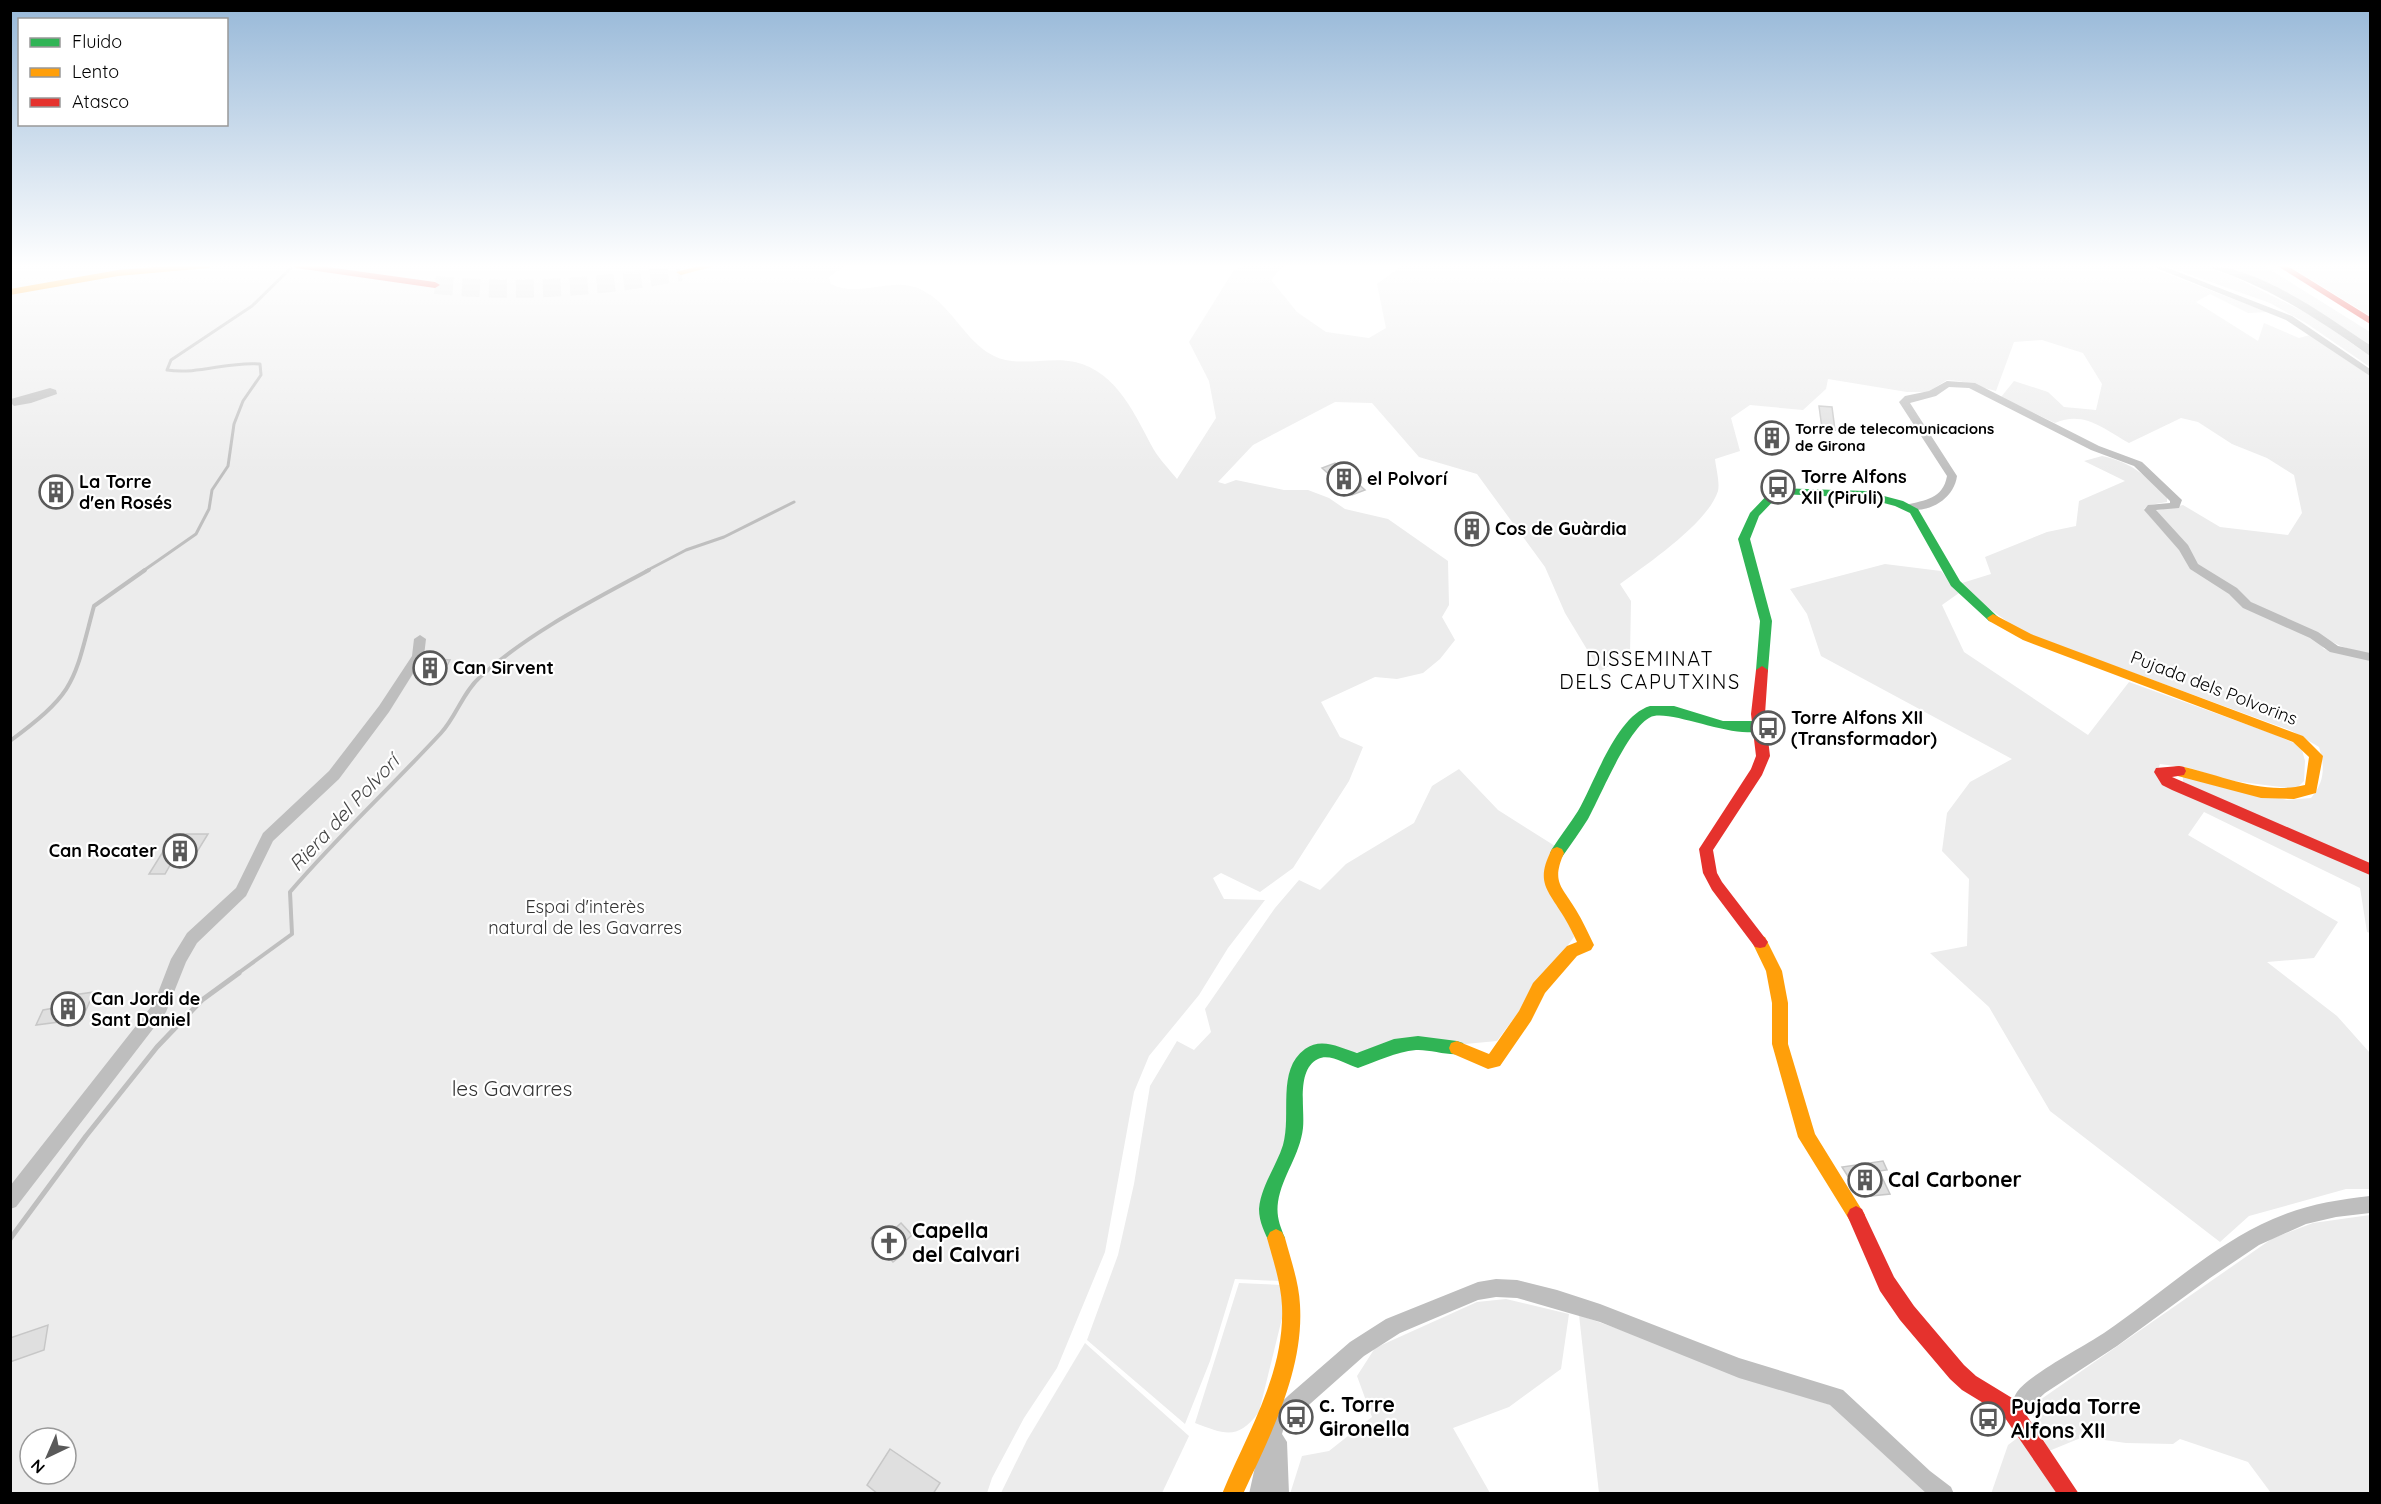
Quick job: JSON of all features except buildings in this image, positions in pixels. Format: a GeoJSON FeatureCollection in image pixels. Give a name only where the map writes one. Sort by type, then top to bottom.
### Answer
{"type":"FeatureCollection","features":[{"type":"Feature","properties":{"kind":"main road"},"geometry":{"type":"LineString","coordinates":[[1910,507],[1879,499],[1777,491],[1754,515],[1744,539],[1766,621],[1758,726],[1764,749],[1761,763],[1711,839],[1706,856],[1717,886],[1758,939],[1774,971],[1780,1003],[1780,1044],[1807,1137],[1858,1218],[1887,1284],[1901,1306],[1957,1372],[1969,1383],[2010,1408],[2069,1494]]}},
{"type":"Feature","properties":{"kind":"main road","name":"Pujada dels Polvorins"},"geometry":{"type":"LineString","coordinates":[[1910,507],[1955,583],[2004,626],[2027,638],[2277,730],[2307,745],[2316,756],[2315,776],[2311,789],[2299,794],[2277,795],[2241,789],[2174,769],[2163,770],[2162,776],[2177,786],[2370,869]]}},
{"type":"Feature","properties":{"kind":"main road"},"geometry":{"type":"LineString","coordinates":[[1232,1494],[1270,1422],[1291,1316],[1287,1281],[1269,1220],[1269,1202],[1292,1143],[1296,1123],[1296,1079],[1305,1060],[1321,1050],[1335,1051],[1358,1061],[1391,1045],[1430,1043],[1455,1047],[1488,1062],[1494,1061],[1525,1016],[1539,988],[1572,951],[1586,945],[1572,917],[1551,889],[1549,872],[1562,843],[1584,813],[1611,758],[1627,734],[1644,715],[1658,710],[1675,712],[1721,726],[1758,726]]}},
{"type":"Feature","properties":{"kind":"street"},"geometry":{"type":"LineString","coordinates":[[2314,335],[2370,373]]}},
{"type":"Feature","properties":{"kind":"street"},"geometry":{"type":"LineString","coordinates":[[1910,507],[1924,505],[1946,495],[1952,487],[1952,476],[1904,402],[1909,398],[1932,394],[1950,383],[1971,385],[2095,448],[2138,464],[2176,500],[2175,506],[2152,507],[2150,510],[2184,548],[2194,566],[2233,591],[2247,605],[2264,614],[2314,634],[2334,649],[2370,657]]}},
{"type":"Feature","properties":{"kind":"street"},"geometry":{"type":"LineString","coordinates":[[10,1201],[160,1007],[179,959],[192,938],[241,892],[268,837],[334,775],[384,709],[418,656],[420,639]]}},
{"type":"Feature","properties":{"kind":"street"},"geometry":{"type":"LineString","coordinates":[[2017,1417],[2024,1399],[2038,1386],[2142,1317],[2250,1238],[2297,1217],[2328,1209],[2370,1205]]}},
{"type":"Feature","properties":{"kind":"street"},"geometry":{"type":"LineString","coordinates":[[1259,1494],[1270,1422],[1357,1349],[1383,1331],[1478,1291],[1508,1288],[1557,1299],[1600,1313],[1712,1358],[1836,1397],[1923,1478],[1944,1494]]}},
{"type":"Feature","properties":{"kind":"street"},"geometry":{"type":"LineString","coordinates":[[1270,1422],[1279,1494]]}},
{"type":"Feature","properties":{"kind":"green space","name":"Espai d'interès natural de les Gavarres"},"geometry":{"type":"Polygon","coordinates":[[[10,335],[969,335],[983,349],[1003,359],[1023,362],[1055,360],[1075,362],[1103,375],[1123,397],[1156,454],[1177,479],[1216,418],[1209,381],[1189,342],[1193,335],[1349,335],[1369,338],[1374,335],[2249,335],[2258,341],[2260,335],[2292,335],[2299,338],[2310,335],[2370,376],[2370,655],[2343,647],[2266,612],[2198,567],[2154,511],[2183,505],[2220,527],[2288,535],[2302,513],[2294,475],[2267,458],[2232,444],[2198,422],[2181,418],[2129,443],[2094,423],[2075,419],[2055,423],[2001,397],[2014,381],[2048,392],[2064,407],[2096,410],[2102,384],[2083,353],[2042,340],[2014,342],[1996,391],[1947,380],[1928,392],[1907,392],[1828,379],[1826,389],[1803,410],[1750,405],[1731,418],[1740,451],[1715,459],[1718,491],[1702,516],[1675,542],[1620,584],[1631,601],[1630,655],[1600,671],[1565,613],[1545,567],[1477,474],[1419,457],[1372,403],[1335,402],[1253,445],[1218,482],[1225,484],[1236,480],[1284,490],[1308,490],[1329,498],[1345,509],[1388,519],[1448,561],[1449,605],[1442,617],[1455,640],[1440,659],[1423,673],[1397,679],[1375,677],[1321,702],[1340,737],[1363,747],[1349,781],[1293,868],[1260,892],[1221,873],[1213,878],[1224,899],[1265,900],[1228,948],[1199,995],[1149,1056],[1134,1092],[1105,1252],[1057,1368],[1024,1418],[992,1478],[987,1493],[11,1493],[10,335]]]}},
{"type":"Feature","properties":{"kind":"green space"},"geometry":{"type":"Polygon","coordinates":[[[2324,335],[2340,335],[2370,356],[2370,367],[2324,335]]]}},
{"type":"Feature","properties":{"kind":"green space"},"geometry":{"type":"Polygon","coordinates":[[[2355,335],[2370,335],[2370,345],[2355,335]]]}},
{"type":"Feature","properties":{"kind":"green space"},"geometry":{"type":"Polygon","coordinates":[[[2102,456],[2122,462],[2138,471],[2167,497],[2167,502],[2149,505],[2144,509],[2159,527],[2223,589],[2317,640],[2324,649],[2370,660],[2370,864],[2183,783],[2183,775],[2287,800],[2311,798],[2319,786],[2322,774],[2319,747],[2292,731],[2022,632],[1980,602],[1962,583],[1991,574],[1985,557],[2047,532],[2076,526],[2079,501],[2125,481],[2084,461],[2102,456]]]}},
{"type":"Feature","properties":{"kind":"green space"},"geometry":{"type":"Polygon","coordinates":[[[1885,564],[1941,571],[1959,593],[1942,605],[1964,652],[2088,735],[2129,682],[2301,746],[2305,761],[2304,781],[2296,789],[2226,780],[2190,768],[2160,764],[2156,774],[2162,782],[2370,874],[2370,933],[2367,932],[2360,888],[2204,812],[2188,835],[2338,922],[2314,958],[2267,962],[2337,1016],[2370,1053],[2370,1189],[2346,1189],[2249,1216],[2220,1242],[2050,1111],[1989,1007],[1930,953],[1967,946],[1969,879],[1942,851],[1947,813],[1970,782],[2012,759],[1821,656],[1807,614],[1790,589],[1885,564]]]}},
{"type":"Feature","properties":{"kind":"green space"},"geometry":{"type":"Polygon","coordinates":[[[1459,769],[1498,810],[1555,846],[1550,856],[1574,937],[1497,1041],[1369,1053],[1311,1049],[1275,1183],[1280,1281],[1235,1279],[1210,1361],[1185,1424],[1087,1340],[1118,1255],[1134,1184],[1150,1086],[1177,1041],[1194,1050],[1211,1032],[1205,1009],[1275,908],[1299,880],[1320,890],[1346,864],[1414,823],[1432,786],[1459,769]]]}},
{"type":"Feature","properties":{"kind":"green space"},"geometry":{"type":"Polygon","coordinates":[[[2370,1215],[2370,1493],[2271,1493],[2248,1462],[2180,1439],[2173,1444],[2126,1443],[2083,1437],[2049,1451],[2031,1412],[2037,1402],[2273,1238],[2313,1223],[2370,1215]]]}},
{"type":"Feature","properties":{"kind":"green space"},"geometry":{"type":"Polygon","coordinates":[[[1239,1283],[1283,1285],[1285,1306],[1259,1412],[1244,1428],[1230,1433],[1195,1423],[1239,1283]]]}},
{"type":"Feature","properties":{"kind":"green space"},"geometry":{"type":"Polygon","coordinates":[[[1506,1299],[1569,1314],[1561,1369],[1509,1407],[1453,1428],[1490,1493],[1290,1494],[1302,1456],[1329,1451],[1372,1417],[1357,1376],[1375,1348],[1477,1302],[1506,1299]]]}},
{"type":"Feature","properties":{"kind":"green space"},"geometry":{"type":"Polygon","coordinates":[[[1579,1315],[1833,1406],[1929,1493],[1599,1493],[1579,1315]]]}},
{"type":"Feature","properties":{"kind":"green space"},"geometry":{"type":"Polygon","coordinates":[[[1085,1343],[1189,1436],[1162,1493],[1001,1493],[1027,1440],[1085,1343]]]}},
{"type":"Feature","properties":{"kind":"green space"},"geometry":{"type":"Polygon","coordinates":[[[2020,1436],[2057,1494],[1991,1494],[2008,1445],[2020,1436]]]}},
{"type":"Feature","properties":{"kind":"shaded area"},"geometry":{"type":"Polygon","coordinates":[[[2340,335],[2355,335],[2370,345],[2370,356],[2340,335]]]}},
{"type":"Feature","properties":{"kind":"shaded area"},"geometry":{"type":"Polygon","coordinates":[[[50,388],[56,390],[57,394],[31,403],[14,406],[11,403],[11,399],[50,388]]]}},
{"type":"Feature","properties":{"kind":"waterway"},"geometry":{"type":"LineString","coordinates":[[143,571],[196,534],[209,509],[212,490],[228,466],[234,424],[243,401],[261,375],[260,364],[236,364],[191,371],[167,370],[171,360],[208,335]]}},
{"type":"Feature","properties":{"kind":"waterway","name":"Riera del Polvorí"},"geometry":{"type":"LineString","coordinates":[[646,571],[686,550],[724,537],[794,502]]}},
{"type":"Feature","properties":{"kind":"waterway"},"geometry":{"type":"LineString","coordinates":[[10,741],[48,710],[69,684],[76,670],[94,606],[145,570]]}},
{"type":"Feature","properties":{"kind":"waterway","name":"Riera del Polvorí"},"geometry":{"type":"LineString","coordinates":[[237,974],[292,934],[290,892],[441,733],[480,677],[540,632],[649,570]]}},
{"type":"Feature","properties":{"kind":"waterway","name":"Riera del Polvorí"},"geometry":{"type":"LineString","coordinates":[[10,1239],[86,1136],[157,1047],[202,1000],[239,973]]}},
{"type":"Feature","properties":{"kind":"traffic: fast"},"geometry":{"type":"LineString","coordinates":[[1762,670],[1766,621],[1744,539],[1754,515],[1777,491],[1865,495],[1883,498],[1914,511],[1955,583],[1993,618]]}},
{"type":"Feature","properties":{"kind":"traffic: fast"},"geometry":{"type":"LineString","coordinates":[[1557,853],[1583,814],[1621,741],[1640,717],[1650,711],[1674,711],[1723,726],[1758,726]]}},
{"type":"Feature","properties":{"kind":"traffic: fast"},"geometry":{"type":"LineString","coordinates":[[1276,1238],[1269,1219],[1269,1202],[1292,1144],[1298,1072],[1310,1055],[1322,1050],[1358,1061],[1382,1050],[1406,1044],[1430,1043],[1457,1048]]}},
{"type":"Feature","properties":{"kind":"traffic: slow"},"geometry":{"type":"LineString","coordinates":[[1993,618],[2027,637],[2298,739],[2316,756],[2311,789],[2294,793],[2261,793],[2179,771]]}},
{"type":"Feature","properties":{"kind":"traffic: slow"},"geometry":{"type":"LineString","coordinates":[[1457,1048],[1488,1062],[1494,1061],[1525,1016],[1539,988],[1572,951],[1586,945],[1571,915],[1551,884],[1550,871],[1557,853]]}},
{"type":"Feature","properties":{"kind":"traffic: slow"},"geometry":{"type":"LineString","coordinates":[[1760,942],[1774,971],[1780,1003],[1780,1044],[1807,1137],[1856,1215]]}},
{"type":"Feature","properties":{"kind":"traffic: slow"},"geometry":{"type":"LineString","coordinates":[[1232,1494],[1273,1403],[1287,1354],[1291,1306],[1276,1238]]}},
{"type":"Feature","properties":{"kind":"traffic: jam"},"geometry":{"type":"LineString","coordinates":[[1760,942],[1717,886],[1710,873],[1706,849],[1757,771],[1763,756],[1758,714],[1762,670]]}},
{"type":"Feature","properties":{"kind":"traffic: jam"},"geometry":{"type":"LineString","coordinates":[[2179,771],[2161,772],[2167,781],[2177,786],[2370,869]]}},
{"type":"Feature","properties":{"kind":"traffic: jam"},"geometry":{"type":"LineString","coordinates":[[1856,1215],[1887,1284],[1907,1313],[1957,1372],[1969,1383],[2010,1408],[2069,1494]]}},
{"type":"Feature","properties":{"kind":"place","name":"Torre de telecomunicacions de Girona"},"geometry":{"type":"Point","coordinates":[1772,438]}},
{"type":"Feature","properties":{"kind":"place","name":"el Polvorí"},"geometry":{"type":"Point","coordinates":[1344,479]}},
{"type":"Feature","properties":{"kind":"place","name":"Torre Alfons XII (Piruli)"},"geometry":{"type":"Point","coordinates":[1778,487]}},
{"type":"Feature","properties":{"kind":"place","name":"La Torre d'en Rosés"},"geometry":{"type":"Point","coordinates":[56,492]}},
{"type":"Feature","properties":{"kind":"place","name":"Cos de Guàrdia"},"geometry":{"type":"Point","coordinates":[1472,529]}},
{"type":"Feature","properties":{"kind":"place","name":"Can Sirvent"},"geometry":{"type":"Point","coordinates":[430,668]}},
{"type":"Feature","properties":{"kind":"place","name":"Torre Alfons XII (Transformador)"},"geometry":{"type":"Point","coordinates":[1768,728]}},
{"type":"Feature","properties":{"kind":"place","name":"Can Rocater"},"geometry":{"type":"Point","coordinates":[180,851]}},
{"type":"Feature","properties":{"kind":"place","name":"Can Jordi de Sant Daniel"},"geometry":{"type":"Point","coordinates":[68,1009]}},
{"type":"Feature","properties":{"kind":"place","name":"Cal Carboner"},"geometry":{"type":"Point","coordinates":[1865,1180]}},
{"type":"Feature","properties":{"kind":"place","name":"Capella del Calvari"},"geometry":{"type":"Point","coordinates":[889,1243]}},
{"type":"Feature","properties":{"kind":"place","name":"c. Torre Gironella"},"geometry":{"type":"Point","coordinates":[1296,1417]}},
{"type":"Feature","properties":{"kind":"place","name":"Pujada Torre Alfons XII"},"geometry":{"type":"Point","coordinates":[1988,1419]}},
{"type":"Feature","properties":{"kind":"district","name":"DISSEMINAT DELS CAPUTXINS"},"geometry":{"type":"Point","coordinates":[1650,670]}},
{"type":"Feature","properties":{"kind":"park label","name":"les Gavarres"},"geometry":{"type":"Point","coordinates":[512,1089]}}]}
